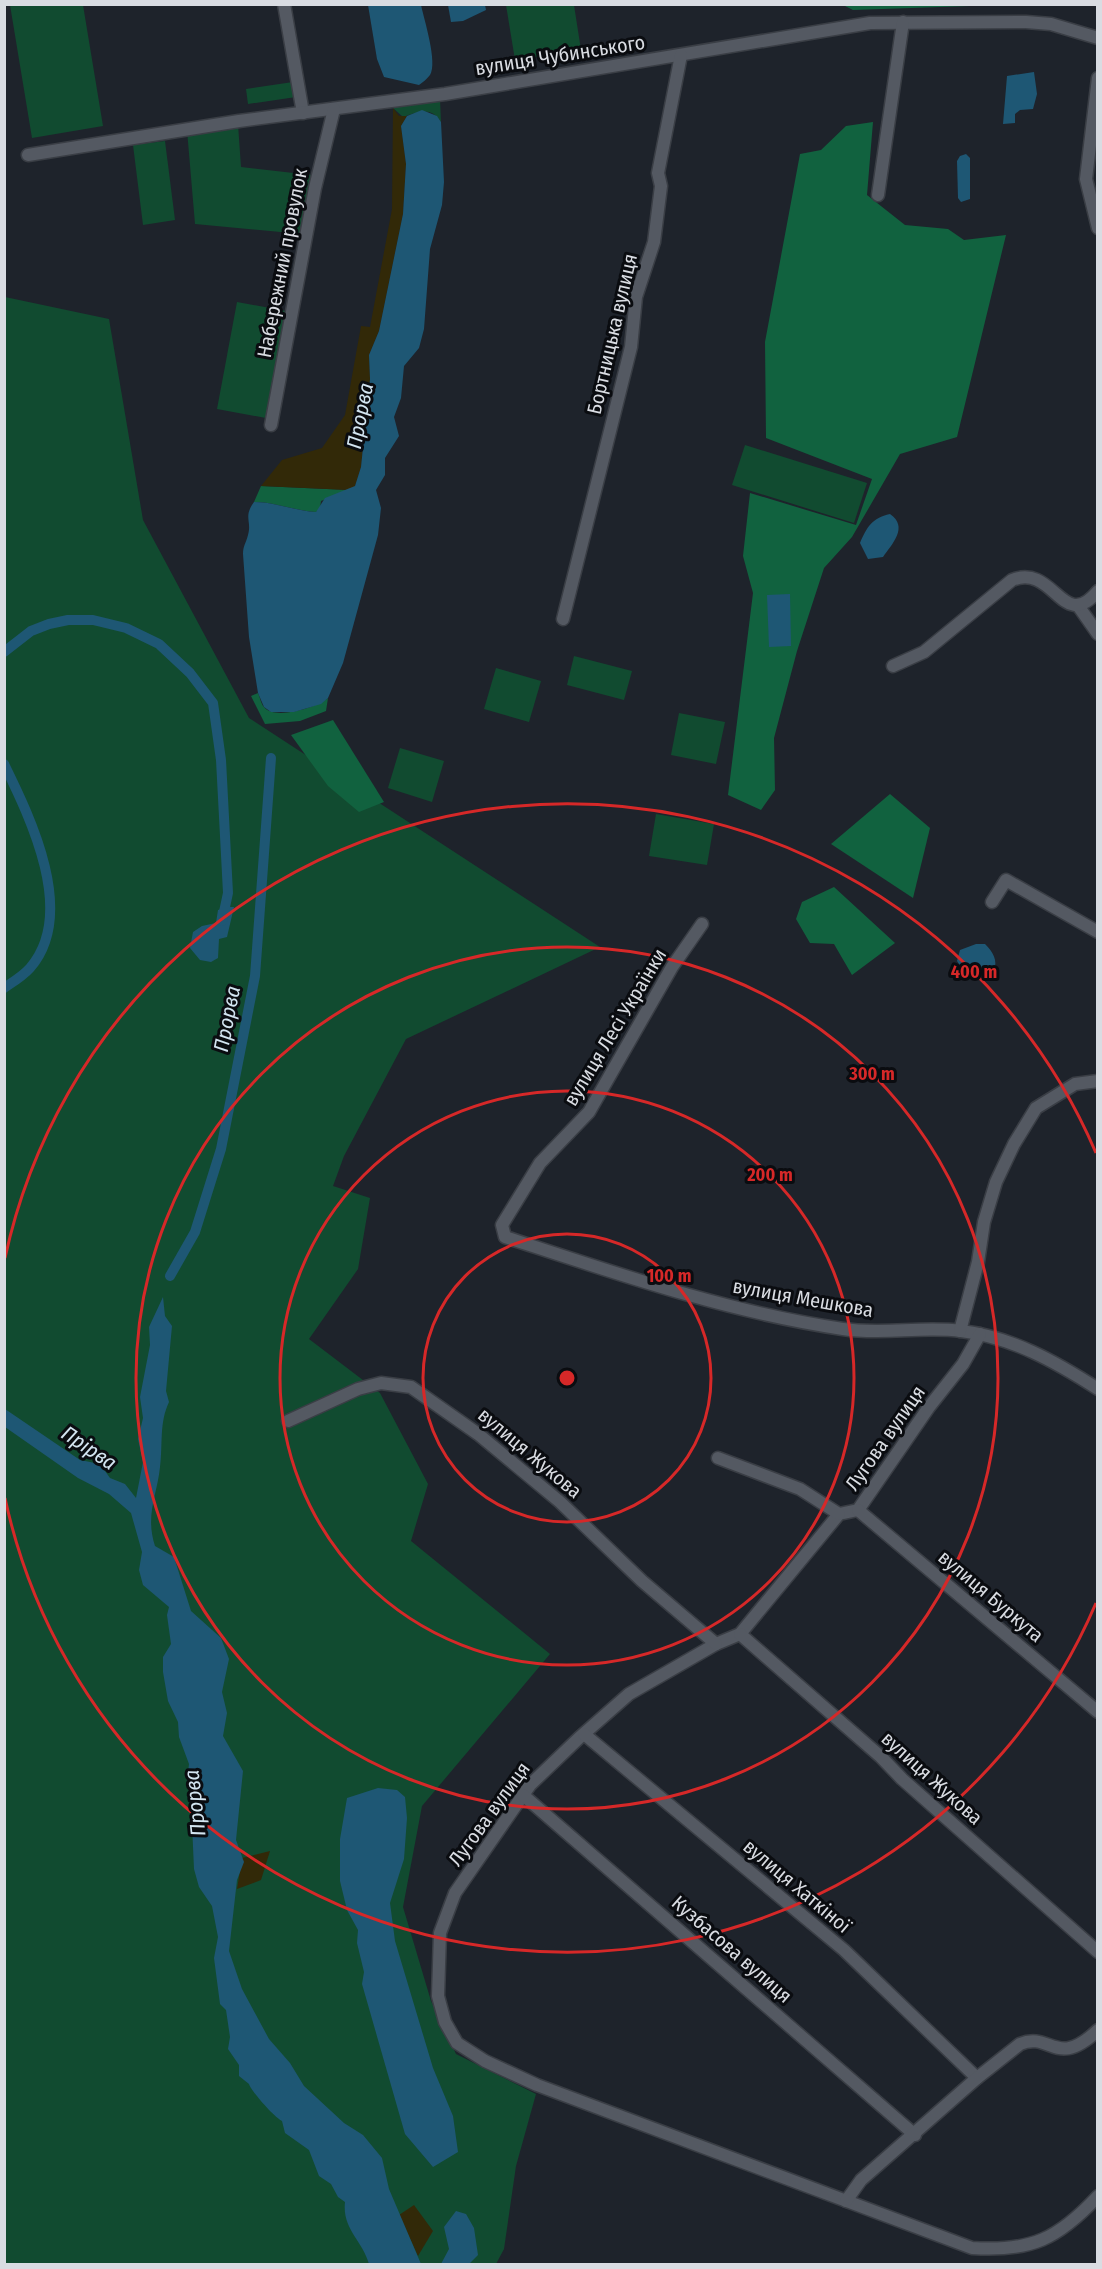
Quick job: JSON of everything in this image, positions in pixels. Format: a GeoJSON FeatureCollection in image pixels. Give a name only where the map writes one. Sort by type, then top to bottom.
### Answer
{"type":"FeatureCollection","features":[{"type":"Feature","properties":{"kind":"street"},"geometry":{"type":"LineString","coordinates":[[284,4],[303,113]]}},
{"type":"Feature","properties":{"kind":"street","name":"вулиця Чубинського"},"geometry":{"type":"LineString","coordinates":[[28,155],[445,94],[870,22],[1026,22],[1051,24],[1098,38]]}},
{"type":"Feature","properties":{"kind":"street"},"geometry":{"type":"LineString","coordinates":[[878,195],[903,22]]}},
{"type":"Feature","properties":{"kind":"street","name":"Бортницька вулиця"},"geometry":{"type":"LineString","coordinates":[[563,619],[631,347],[636,297],[654,242],[661,186],[658,173],[681,55]]}},
{"type":"Feature","properties":{"kind":"street"},"geometry":{"type":"LineString","coordinates":[[1097,223],[1086,179],[1098,78]]}},
{"type":"Feature","properties":{"kind":"street","name":"Набережний провулок"},"geometry":{"type":"LineString","coordinates":[[271,425],[315,188],[334,109]]}},
{"type":"Feature","properties":{"kind":"street"},"geometry":{"type":"LineString","coordinates":[[893,666],[924,651],[1012,580],[1023,576],[1034,577],[1071,605],[1079,607],[1088,603],[1098,591]]}},
{"type":"Feature","properties":{"kind":"street"},"geometry":{"type":"LineString","coordinates":[[1079,607],[1098,634]]}},
{"type":"Feature","properties":{"kind":"street"},"geometry":{"type":"LineString","coordinates":[[992,902],[1006,880],[1098,932]]}},
{"type":"Feature","properties":{"kind":"street","name":"вулиця Лесі Українки"},"geometry":{"type":"LineString","coordinates":[[505,1238],[502,1225],[540,1163],[589,1112],[672,967],[702,924]]}},
{"type":"Feature","properties":{"kind":"street"},"geometry":{"type":"LineString","coordinates":[[960,1331],[978,1262],[984,1222],[996,1182],[1014,1144],[1036,1108],[1075,1084],[1098,1081]]}},
{"type":"Feature","properties":{"kind":"street","name":"вулиця Мешкова"},"geometry":{"type":"LineString","coordinates":[[505,1238],[627,1277],[726,1305],[843,1329],[960,1331],[999,1338],[1056,1362],[1098,1389]]}},
{"type":"Feature","properties":{"kind":"street","name":"Лугова вулиця"},"geometry":{"type":"LineString","coordinates":[[980,1334],[963,1364],[929,1407],[858,1510],[839,1514],[740,1634],[716,1644],[629,1694],[530,1785],[455,1893],[440,1934],[438,1996],[445,2022],[457,2043],[484,2061],[537,2085],[972,2248],[998,2250],[1034,2245],[1081,2215],[1098,2196]]}},
{"type":"Feature","properties":{"kind":"street","name":"вулиця Жукова"},"geometry":{"type":"LineString","coordinates":[[288,1421],[358,1389],[381,1383],[411,1387],[478,1434],[560,1502],[642,1581],[716,1644]]}},
{"type":"Feature","properties":{"kind":"street"},"geometry":{"type":"LineString","coordinates":[[718,1458],[800,1489],[839,1514]]}},
{"type":"Feature","properties":{"kind":"street","name":"вулиця Буркута"},"geometry":{"type":"LineString","coordinates":[[858,1510],[1098,1712]]}},
{"type":"Feature","properties":{"kind":"street","name":"вулиця Жукова"},"geometry":{"type":"LineString","coordinates":[[740,1634],[1098,1952]]}},
{"type":"Feature","properties":{"kind":"street","name":"вулиця Хаткіної"},"geometry":{"type":"LineString","coordinates":[[584,1734],[844,1950],[977,2078]]}},
{"type":"Feature","properties":{"kind":"street","name":"Кузбасова вулиця"},"geometry":{"type":"LineString","coordinates":[[523,1795],[915,2135]]}},
{"type":"Feature","properties":{"kind":"street"},"geometry":{"type":"LineString","coordinates":[[846,2201],[861,2180],[915,2135],[977,2078],[1028,2041],[1065,2050],[1077,2046],[1098,2030]]}},
{"type":"Feature","properties":{"kind":"green space"},"geometry":{"type":"Polygon","coordinates":[[[999,4],[853,10],[843,5],[999,4]]]}},
{"type":"Feature","properties":{"kind":"green space"},"geometry":{"type":"Polygon","coordinates":[[[10,5],[83,5],[103,126],[32,138],[10,5]]]}},
{"type":"Feature","properties":{"kind":"green space"},"geometry":{"type":"Polygon","coordinates":[[[506,5],[574,5],[581,50],[515,60],[506,5]]]}},
{"type":"Feature","properties":{"kind":"green space"},"geometry":{"type":"Polygon","coordinates":[[[293,82],[296,97],[248,104],[246,89],[293,82]]]}},
{"type":"Feature","properties":{"kind":"green space"},"geometry":{"type":"Polygon","coordinates":[[[440,99],[441,122],[429,112],[419,112],[403,117],[393,108],[403,100],[440,99]]]}},
{"type":"Feature","properties":{"kind":"green space"},"geometry":{"type":"Polygon","coordinates":[[[873,122],[867,195],[905,225],[948,229],[964,240],[1006,235],[957,437],[900,454],[852,537],[824,568],[797,651],[774,738],[775,790],[761,810],[728,795],[753,593],[743,556],[750,493],[856,525],[872,479],[766,438],[765,342],[800,154],[821,150],[846,126],[873,122]]]}},
{"type":"Feature","properties":{"kind":"green space"},"geometry":{"type":"Polygon","coordinates":[[[238,124],[241,167],[311,175],[302,234],[195,224],[187,130],[238,124]]]}},
{"type":"Feature","properties":{"kind":"green space"},"geometry":{"type":"Polygon","coordinates":[[[165,141],[175,220],[143,225],[133,145],[165,141]]]}},
{"type":"Feature","properties":{"kind":"green space"},"geometry":{"type":"Polygon","coordinates":[[[5,297],[109,319],[143,520],[249,718],[600,947],[406,1039],[344,1156],[333,1186],[370,1198],[358,1269],[309,1339],[380,1393],[428,1484],[411,1541],[550,1654],[422,1806],[403,1907],[431,2001],[456,2054],[536,2094],[516,2166],[504,2249],[496,2264],[5,2264],[5,297]]]}},
{"type":"Feature","properties":{"kind":"green space"},"geometry":{"type":"Polygon","coordinates":[[[237,302],[286,311],[266,418],[217,409],[237,302]]]}},
{"type":"Feature","properties":{"kind":"green space"},"geometry":{"type":"Polygon","coordinates":[[[745,445],[867,483],[854,523],[732,485],[745,445]]]}},
{"type":"Feature","properties":{"kind":"green space"},"geometry":{"type":"Polygon","coordinates":[[[261,486],[349,490],[321,501],[320,509],[316,512],[254,502],[261,486]]]}},
{"type":"Feature","properties":{"kind":"green space"},"geometry":{"type":"Polygon","coordinates":[[[574,656],[632,671],[624,700],[567,685],[574,656]]]}},
{"type":"Feature","properties":{"kind":"green space"},"geometry":{"type":"Polygon","coordinates":[[[496,668],[541,681],[529,722],[484,709],[496,668]]]}},
{"type":"Feature","properties":{"kind":"green space"},"geometry":{"type":"Polygon","coordinates":[[[258,693],[263,706],[269,711],[286,713],[296,711],[323,702],[328,698],[326,711],[300,721],[265,724],[251,696],[258,693]]]}},
{"type":"Feature","properties":{"kind":"green space"},"geometry":{"type":"Polygon","coordinates":[[[679,713],[725,722],[716,764],[671,755],[679,713]]]}},
{"type":"Feature","properties":{"kind":"green space"},"geometry":{"type":"Polygon","coordinates":[[[333,720],[384,802],[359,812],[328,786],[291,735],[333,720]]]}},
{"type":"Feature","properties":{"kind":"green space"},"geometry":{"type":"Polygon","coordinates":[[[400,748],[444,761],[432,802],[388,788],[400,748]]]}},
{"type":"Feature","properties":{"kind":"green space"},"geometry":{"type":"Polygon","coordinates":[[[890,794],[930,828],[913,898],[831,844],[890,794]]]}},
{"type":"Feature","properties":{"kind":"green space"},"geometry":{"type":"Polygon","coordinates":[[[656,814],[714,824],[707,865],[649,856],[656,814]]]}},
{"type":"Feature","properties":{"kind":"green space"},"geometry":{"type":"Polygon","coordinates":[[[834,887],[895,943],[852,975],[834,944],[810,943],[796,919],[802,902],[834,887]]]}},
{"type":"Feature","properties":{"kind":"sand"},"geometry":{"type":"Polygon","coordinates":[[[393,108],[399,116],[407,116],[401,126],[406,164],[403,214],[379,331],[369,355],[370,379],[361,467],[355,486],[349,490],[261,486],[282,460],[322,448],[345,415],[361,326],[370,327],[392,209],[393,108]]]}},
{"type":"Feature","properties":{"kind":"sand"},"geometry":{"type":"Polygon","coordinates":[[[270,1851],[261,1880],[237,1889],[242,1858],[270,1851]]]}},
{"type":"Feature","properties":{"kind":"sand"},"geometry":{"type":"Polygon","coordinates":[[[414,2205],[433,2231],[418,2256],[399,2215],[414,2205]]]}},
{"type":"Feature","properties":{"kind":"water"},"geometry":{"type":"Polygon","coordinates":[[[368,5],[421,5],[430,41],[432,69],[430,75],[419,85],[384,77],[377,59],[368,5]]]}},
{"type":"Feature","properties":{"kind":"water"},"geometry":{"type":"Polygon","coordinates":[[[448,5],[485,5],[486,10],[463,21],[451,22],[448,5]]]}},
{"type":"Feature","properties":{"kind":"water"},"geometry":{"type":"Polygon","coordinates":[[[1034,72],[1037,94],[1033,109],[1020,110],[1015,114],[1015,123],[1003,124],[1007,76],[1034,72]]]}},
{"type":"Feature","properties":{"kind":"water"},"geometry":{"type":"Polygon","coordinates":[[[422,110],[437,116],[441,122],[444,182],[442,205],[430,249],[424,329],[419,348],[404,366],[401,398],[394,417],[399,436],[385,458],[385,475],[376,490],[381,508],[378,535],[343,663],[328,698],[321,704],[294,712],[271,712],[264,707],[258,693],[249,637],[243,554],[249,530],[248,515],[254,502],[316,512],[325,498],[355,486],[361,467],[370,379],[369,355],[379,331],[403,214],[406,164],[401,126],[407,116],[422,110]]]}},
{"type":"Feature","properties":{"kind":"water"},"geometry":{"type":"Polygon","coordinates":[[[966,154],[970,158],[970,199],[961,202],[958,198],[957,161],[960,156],[966,154]]]}},
{"type":"Feature","properties":{"kind":"water"},"geometry":{"type":"Polygon","coordinates":[[[890,514],[898,524],[897,536],[883,557],[868,559],[860,543],[874,521],[890,514]]]}},
{"type":"Feature","properties":{"kind":"water"},"geometry":{"type":"Polygon","coordinates":[[[790,594],[791,646],[769,647],[767,595],[790,594]]]}},
{"type":"Feature","properties":{"kind":"water"},"geometry":{"type":"Polygon","coordinates":[[[234,907],[227,937],[219,939],[218,958],[211,962],[200,960],[190,948],[193,932],[202,926],[216,923],[218,910],[234,907]]]}},
{"type":"Feature","properties":{"kind":"water"},"geometry":{"type":"Polygon","coordinates":[[[976,944],[985,944],[994,956],[994,971],[989,974],[977,969],[963,970],[957,961],[960,950],[976,944]]]}},
{"type":"Feature","properties":{"kind":"water"},"geometry":{"type":"Polygon","coordinates":[[[163,1297],[165,1316],[172,1326],[166,1391],[169,1402],[163,1426],[159,1477],[151,1515],[152,1535],[155,1546],[174,1557],[191,1611],[221,1638],[229,1659],[222,1692],[227,1713],[223,1736],[243,1771],[236,1840],[244,1862],[237,1880],[229,1951],[242,1989],[269,2039],[290,2063],[304,2086],[344,2123],[363,2135],[382,2158],[389,2189],[421,2264],[369,2264],[346,2220],[345,2202],[338,2197],[331,2184],[319,2176],[309,2150],[285,2133],[282,2121],[263,2104],[249,2084],[239,2076],[239,2065],[228,2049],[230,2037],[226,2010],[220,2004],[214,1958],[218,1937],[212,1906],[199,1887],[194,1869],[192,1824],[195,1799],[187,1781],[189,1764],[179,1737],[178,1722],[168,1701],[163,1672],[163,1657],[171,1644],[167,1615],[169,1607],[143,1585],[139,1570],[142,1552],[131,1513],[109,1494],[78,1478],[5,1427],[5,1409],[80,1460],[100,1464],[110,1478],[125,1484],[136,1498],[143,1462],[138,1439],[143,1418],[140,1397],[150,1345],[149,1327],[163,1297]]]}},
{"type":"Feature","properties":{"kind":"water"},"geometry":{"type":"Polygon","coordinates":[[[378,1788],[397,1790],[405,1797],[407,1818],[404,1859],[390,1903],[395,1941],[433,2068],[453,2116],[458,2152],[433,2167],[405,2134],[362,1984],[364,1972],[357,1943],[358,1930],[347,1910],[340,1881],[340,1839],[347,1798],[378,1788]]]}},
{"type":"Feature","properties":{"kind":"water"},"geometry":{"type":"Polygon","coordinates":[[[456,2211],[466,2214],[474,2228],[478,2255],[469,2264],[441,2264],[449,2249],[444,2227],[456,2211]]]}},
{"type":"Feature","properties":{"kind":"waterway"},"geometry":{"type":"LineString","coordinates":[[4,652],[31,631],[49,624],[68,620],[93,620],[126,628],[159,644],[190,673],[213,703],[221,760],[228,893],[222,921]]}},
{"type":"Feature","properties":{"kind":"waterway","name":"Прорва"},"geometry":{"type":"LineString","coordinates":[[170,1276],[195,1232],[221,1149],[255,976],[271,758]]}},
{"type":"Feature","properties":{"kind":"waterway"},"geometry":{"type":"LineString","coordinates":[[4,764],[36,838],[45,866],[50,894],[50,921],[43,946],[30,968],[4,988]]}},
{"type":"Feature","properties":{"kind":"water label","name":"Прірва"},"geometry":{"type":"Point","coordinates":[89,1448]}}]}
